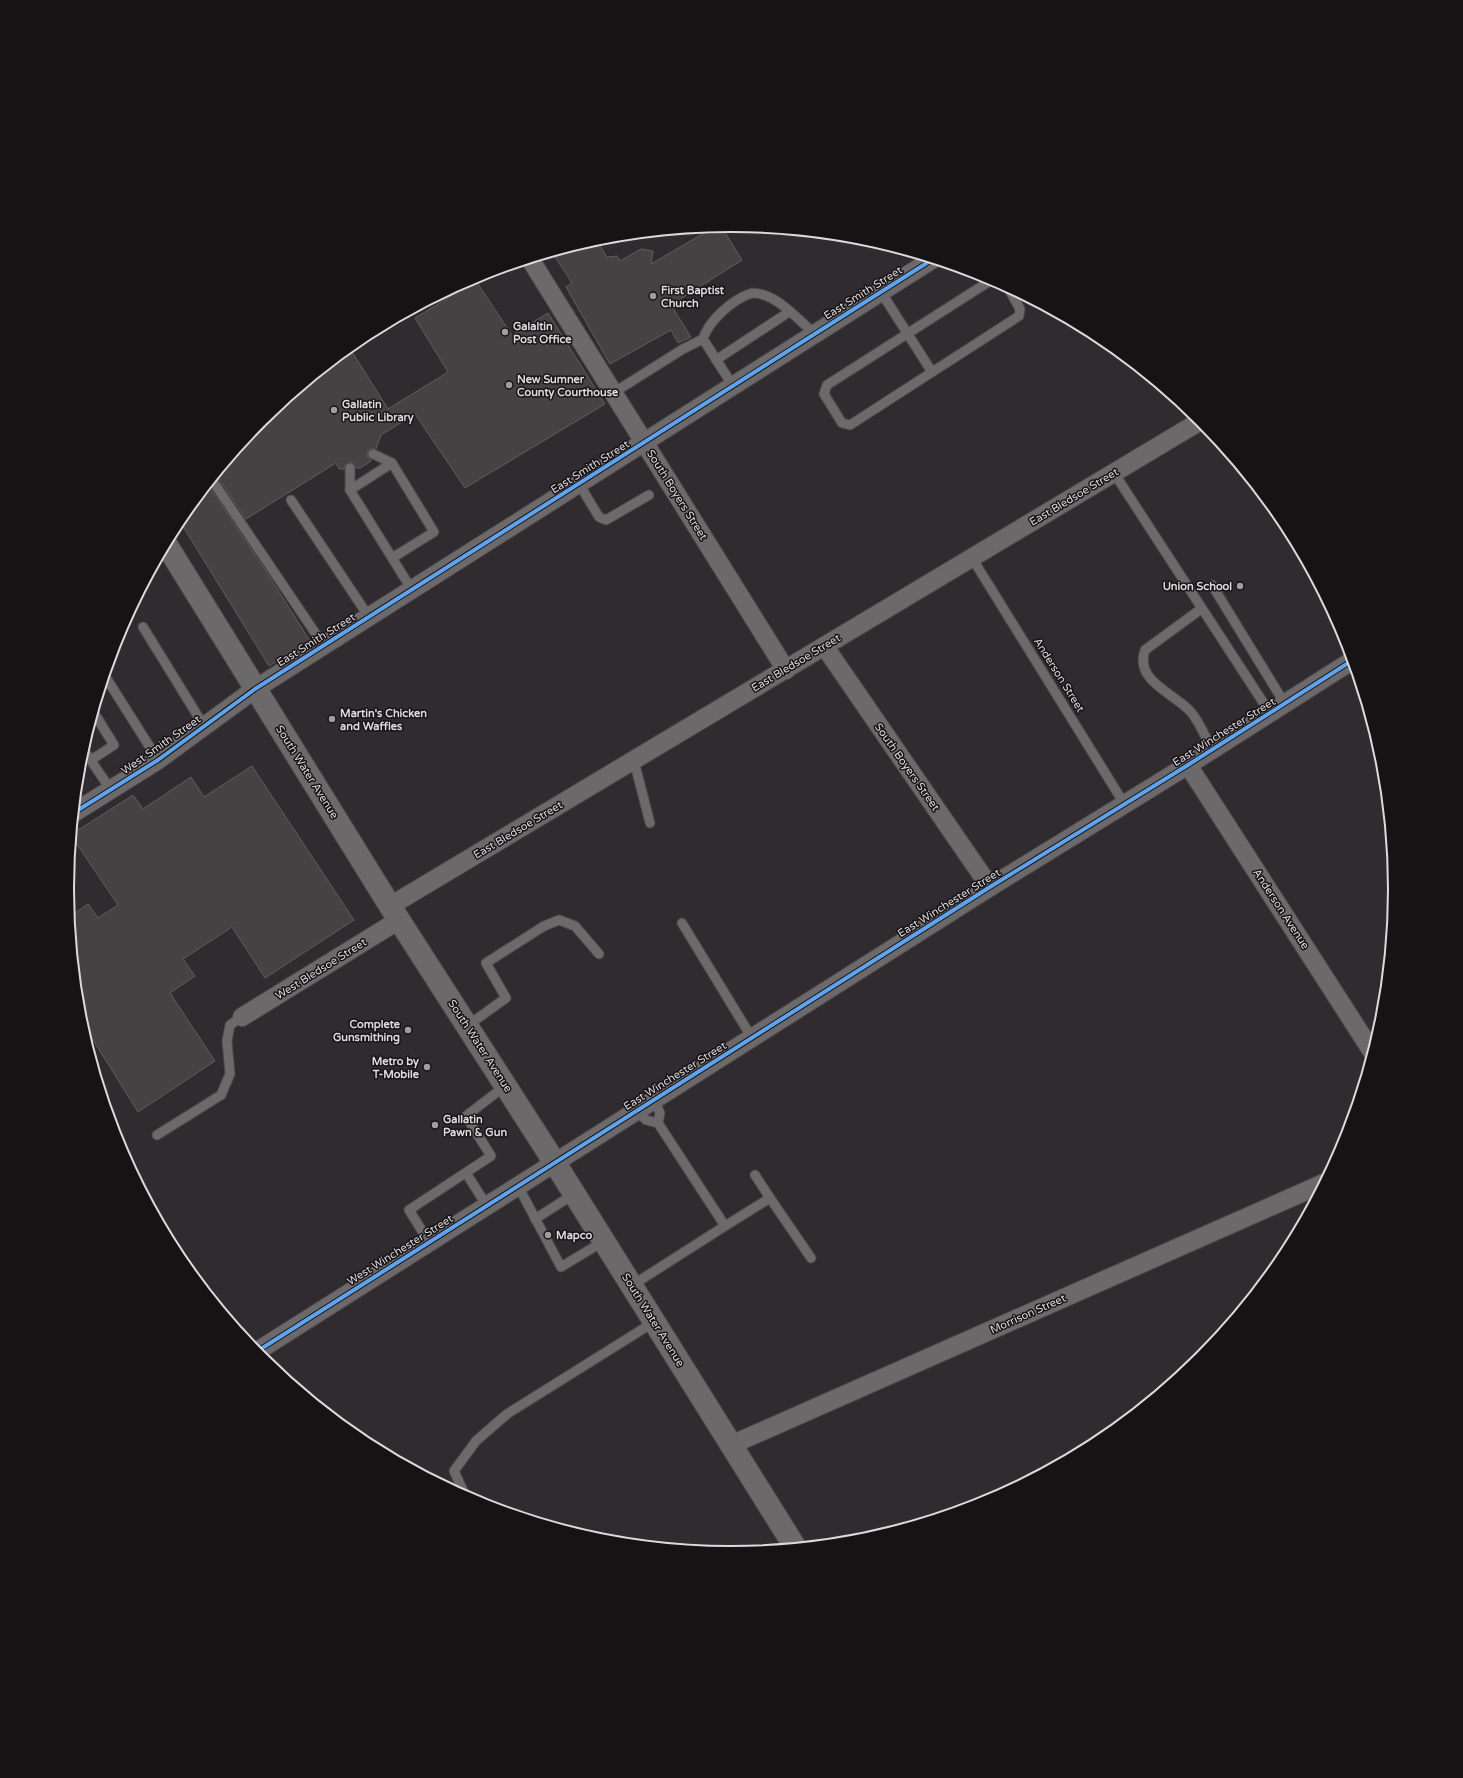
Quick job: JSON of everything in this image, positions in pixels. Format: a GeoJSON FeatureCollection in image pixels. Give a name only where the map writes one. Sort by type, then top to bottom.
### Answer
{"type":"FeatureCollection","features":[{"type":"Feature","properties":{"kind":"main road","name":"South Water Avenue"},"geometry":{"type":"LineString","coordinates":[[169,549],[395,913],[555,1163],[793,1543]]}},
{"type":"Feature","properties":{"kind":"street","name":"South Boyers Street"},"geometry":{"type":"LineString","coordinates":[[532,262],[786,670]]}},
{"type":"Feature","properties":{"kind":"street","name":"East Smith Street"},"geometry":{"type":"LineString","coordinates":[[256,689],[929,262]]}},
{"type":"Feature","properties":{"kind":"street","name":"East Bledsoe Street"},"geometry":{"type":"LineString","coordinates":[[395,913],[634,761],[1196,424]]}},
{"type":"Feature","properties":{"kind":"street","name":"South Boyers Street"},"geometry":{"type":"LineString","coordinates":[[825,646],[990,887]]}},
{"type":"Feature","properties":{"kind":"street","name":"East Winchester Street"},"geometry":{"type":"LineString","coordinates":[[555,1163],[990,887],[1212,750],[1348,663]]}},
{"type":"Feature","properties":{"kind":"street","name":"West Smith Street"},"geometry":{"type":"LineString","coordinates":[[79,809],[158,760],[256,689]]}},
{"type":"Feature","properties":{"kind":"street","name":"Anderson Avenue"},"geometry":{"type":"LineString","coordinates":[[1188,765],[1370,1045]]}},
{"type":"Feature","properties":{"kind":"street","name":"West Bledsoe Street"},"geometry":{"type":"LineString","coordinates":[[242,1017],[395,913]]}},
{"type":"Feature","properties":{"kind":"street","name":"West Winchester Street"},"geometry":{"type":"LineString","coordinates":[[262,1348],[555,1163]]}},
{"type":"Feature","properties":{"kind":"street","name":"Morrison Street"},"geometry":{"type":"LineString","coordinates":[[732,1445],[1318,1186]]}},
{"type":"Feature","properties":{"kind":"lane"},"geometry":{"type":"LineString","coordinates":[[986,283],[827,385],[824,394],[842,423],[850,425],[1019,316],[1020,309],[1012,295]]}},
{"type":"Feature","properties":{"kind":"lane"},"geometry":{"type":"LineString","coordinates":[[881,292],[932,372]]}},
{"type":"Feature","properties":{"kind":"lane"},"geometry":{"type":"LineString","coordinates":[[613,393],[682,349],[703,339],[706,330],[717,316],[752,293],[768,297],[789,312],[815,334]]}},
{"type":"Feature","properties":{"kind":"lane"},"geometry":{"type":"LineString","coordinates":[[716,360],[789,312]]}},
{"type":"Feature","properties":{"kind":"lane"},"geometry":{"type":"LineString","coordinates":[[703,339],[733,386]]}},
{"type":"Feature","properties":{"kind":"lane"},"geometry":{"type":"LineString","coordinates":[[373,454],[392,463],[434,532],[392,558]]}},
{"type":"Feature","properties":{"kind":"lane"},"geometry":{"type":"LineString","coordinates":[[350,490],[392,463]]}},
{"type":"Feature","properties":{"kind":"lane"},"geometry":{"type":"LineString","coordinates":[[350,468],[350,490],[412,590]]}},
{"type":"Feature","properties":{"kind":"lane"},"geometry":{"type":"LineString","coordinates":[[1114,473],[1201,609],[1277,709]]}},
{"type":"Feature","properties":{"kind":"lane"},"geometry":{"type":"LineString","coordinates":[[214,484],[324,646]]}},
{"type":"Feature","properties":{"kind":"lane"},"geometry":{"type":"LineString","coordinates":[[579,484],[599,517],[606,520],[648,495]]}},
{"type":"Feature","properties":{"kind":"lane"},"geometry":{"type":"LineString","coordinates":[[291,500],[369,617]]}},
{"type":"Feature","properties":{"kind":"lane","name":"Anderson Street"},"geometry":{"type":"LineString","coordinates":[[972,558],[1125,804]]}},
{"type":"Feature","properties":{"kind":"lane"},"geometry":{"type":"LineString","coordinates":[[1212,585],[1277,709]]}},
{"type":"Feature","properties":{"kind":"lane"},"geometry":{"type":"LineString","coordinates":[[1201,609],[1145,650],[1142,659],[1146,674],[1191,713],[1212,750]]}},
{"type":"Feature","properties":{"kind":"lane"},"geometry":{"type":"LineString","coordinates":[[143,627],[204,726]]}},
{"type":"Feature","properties":{"kind":"lane"},"geometry":{"type":"LineString","coordinates":[[108,681],[158,760]]}},
{"type":"Feature","properties":{"kind":"lane"},"geometry":{"type":"LineString","coordinates":[[91,760],[114,744],[97,717]]}},
{"type":"Feature","properties":{"kind":"lane"},"geometry":{"type":"LineString","coordinates":[[88,756],[111,790]]}},
{"type":"Feature","properties":{"kind":"lane"},"geometry":{"type":"LineString","coordinates":[[634,761],[650,823]]}},
{"type":"Feature","properties":{"kind":"lane"},"geometry":{"type":"LineString","coordinates":[[467,1026],[506,998],[486,963],[544,926],[559,920],[575,926],[599,954]]}},
{"type":"Feature","properties":{"kind":"lane"},"geometry":{"type":"LineString","coordinates":[[682,923],[752,1038]]}},
{"type":"Feature","properties":{"kind":"lane"},"geometry":{"type":"LineString","coordinates":[[157,1135],[221,1095],[230,1074],[227,1041],[230,1025],[242,1017]]}},
{"type":"Feature","properties":{"kind":"lane"},"geometry":{"type":"LineString","coordinates":[[429,1242],[409,1210],[491,1156],[466,1116],[506,1086]]}},
{"type":"Feature","properties":{"kind":"lane"},"geometry":{"type":"LineString","coordinates":[[654,1100],[660,1113],[658,1123]]}},
{"type":"Feature","properties":{"kind":"lane"},"geometry":{"type":"LineString","coordinates":[[636,1111],[646,1120],[658,1123],[725,1226]]}},
{"type":"Feature","properties":{"kind":"lane"},"geometry":{"type":"LineString","coordinates":[[466,1173],[487,1206]]}},
{"type":"Feature","properties":{"kind":"lane"},"geometry":{"type":"LineString","coordinates":[[755,1174],[810,1258]]}},
{"type":"Feature","properties":{"kind":"lane"},"geometry":{"type":"LineString","coordinates":[[518,1186],[561,1268],[604,1241]]}},
{"type":"Feature","properties":{"kind":"lane"},"geometry":{"type":"LineString","coordinates":[[535,1219],[574,1194]]}},
{"type":"Feature","properties":{"kind":"lane"},"geometry":{"type":"LineString","coordinates":[[632,1286],[770,1198]]}},
{"type":"Feature","properties":{"kind":"lane"},"geometry":{"type":"LineString","coordinates":[[462,1488],[454,1471],[476,1441],[507,1414],[654,1322]]}},
{"type":"Feature","properties":{"kind":"building","name":"First Baptist Church"},"geometry":{"type":"Polygon","coordinates":[[[725,232],[742,260],[671,305],[691,337],[678,343],[671,330],[610,364],[566,287],[572,283],[555,256],[600,245],[607,257],[617,256],[620,261],[641,249],[653,251],[651,264],[705,233],[725,232]]]}},
{"type":"Feature","properties":{"kind":"building","name":"New Sumner County Courthouse"},"geometry":{"type":"Polygon","coordinates":[[[477,283],[512,335],[548,313],[605,404],[465,488],[415,414],[381,435],[376,449],[370,449],[367,452],[368,457],[371,460],[370,462],[360,468],[356,468],[353,463],[350,462],[345,465],[344,469],[339,469],[336,463],[246,519],[218,478],[237,455],[267,424],[331,367],[352,352],[388,409],[448,372],[415,318],[460,291],[477,283]]]}},
{"type":"Feature","properties":{"kind":"building"},"geometry":{"type":"Polygon","coordinates":[[[210,489],[268,574],[310,641],[269,666],[183,527],[210,489]]]}},
{"type":"Feature","properties":{"kind":"building"},"geometry":{"type":"Polygon","coordinates":[[[252,766],[354,920],[265,978],[232,927],[183,959],[195,976],[170,993],[215,1061],[138,1112],[91,1037],[80,975],[75,932],[75,913],[88,904],[98,918],[118,905],[75,842],[77,831],[133,795],[143,809],[191,777],[204,797],[252,766]]]}},
{"type":"Feature","properties":{"kind":"cycle path"},"geometry":{"type":"LineString","coordinates":[[79,809],[158,760],[255,689],[929,262]]}},
{"type":"Feature","properties":{"kind":"cycle path"},"geometry":{"type":"LineString","coordinates":[[262,1348],[990,887],[1188,765],[1348,663]]}},
{"type":"Feature","properties":{"kind":"place","name":"First Baptist Church"},"geometry":{"type":"Point","coordinates":[653,296]}},
{"type":"Feature","properties":{"kind":"place","name":"Galaltin Post Office"},"geometry":{"type":"Point","coordinates":[505,332]}},
{"type":"Feature","properties":{"kind":"place","name":"New Sumner County Courthouse"},"geometry":{"type":"Point","coordinates":[509,385]}},
{"type":"Feature","properties":{"kind":"place","name":"Gallatin Public Library"},"geometry":{"type":"Point","coordinates":[334,410]}},
{"type":"Feature","properties":{"kind":"place","name":"Union School"},"geometry":{"type":"Point","coordinates":[1240,586]}},
{"type":"Feature","properties":{"kind":"place","name":"Martin's Chicken and Waffles"},"geometry":{"type":"Point","coordinates":[332,719]}},
{"type":"Feature","properties":{"kind":"place","name":"Complete Gunsmithing"},"geometry":{"type":"Point","coordinates":[408,1030]}},
{"type":"Feature","properties":{"kind":"place","name":"Metro by T-Mobile"},"geometry":{"type":"Point","coordinates":[427,1067]}},
{"type":"Feature","properties":{"kind":"place","name":"Gallatin Pawn & Gun"},"geometry":{"type":"Point","coordinates":[435,1125]}},
{"type":"Feature","properties":{"kind":"place","name":"Mapco"},"geometry":{"type":"Point","coordinates":[548,1235]}}]}
